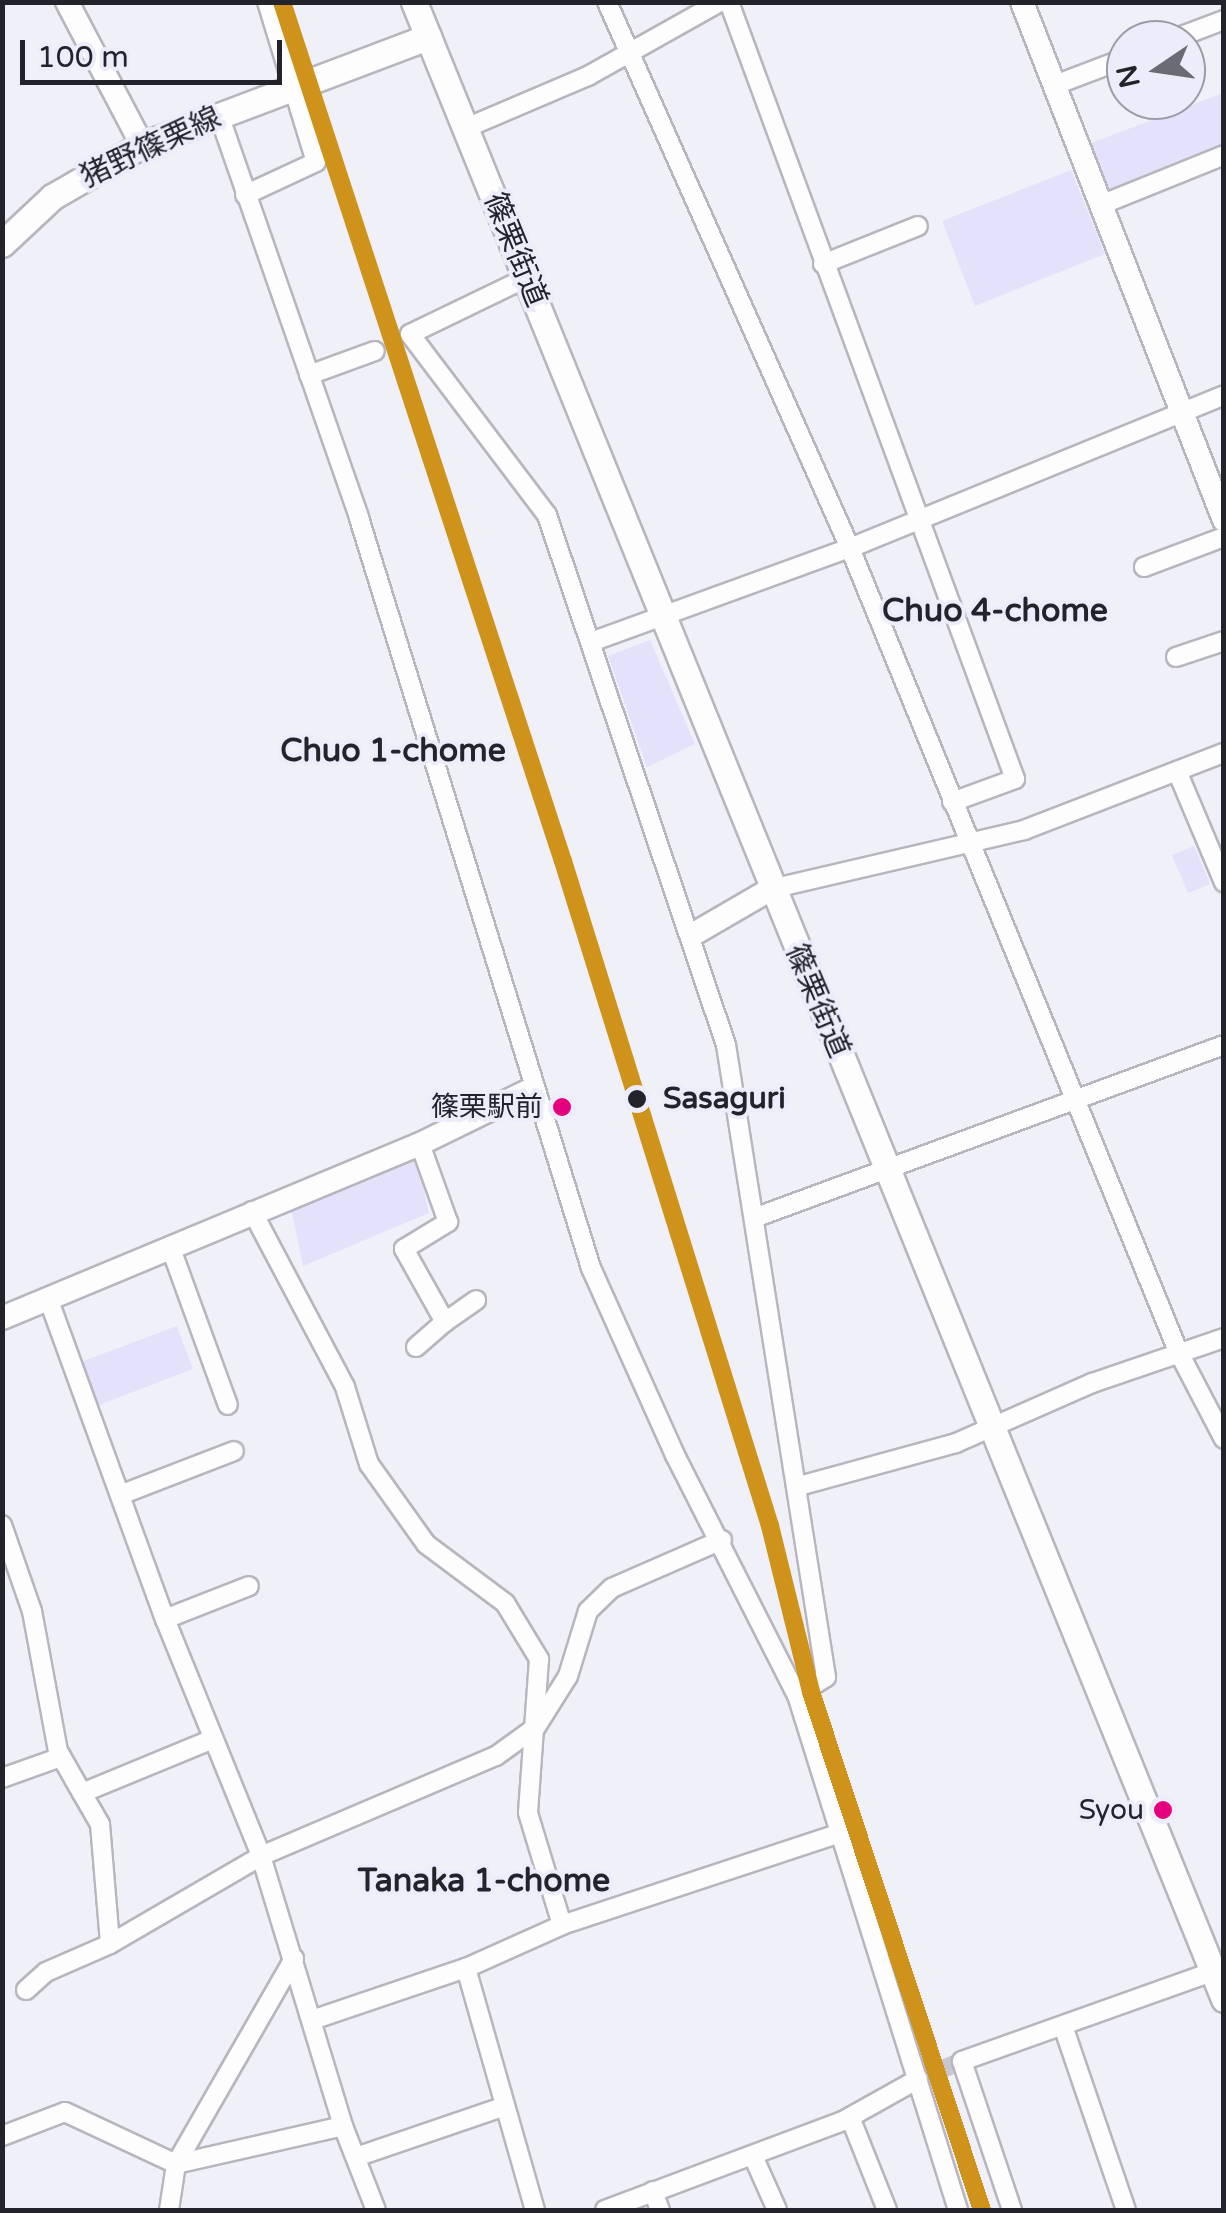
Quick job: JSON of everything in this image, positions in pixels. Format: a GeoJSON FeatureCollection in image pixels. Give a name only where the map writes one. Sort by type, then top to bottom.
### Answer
{"type":"FeatureCollection","features":[{"type":"Feature","properties":{"kind":"main road","name":"篠栗街道"},"geometry":{"type":"LineString","coordinates":[[414,2],[771,889],[1218,1969],[1224,1999]]}},
{"type":"Feature","properties":{"kind":"main road","name":"猪野篠栗線"},"geometry":{"type":"LineString","coordinates":[[2,244],[52,197],[142,145],[428,37]]}},
{"type":"Feature","properties":{"kind":"street"},"geometry":{"type":"LineString","coordinates":[[66,2],[142,145]]}},
{"type":"Feature","properties":{"kind":"street"},"geometry":{"type":"LineString","coordinates":[[246,195],[316,162],[289,91],[266,2]]}},
{"type":"Feature","properties":{"kind":"street"},"geometry":{"type":"LineString","coordinates":[[607,2],[850,548],[968,846],[1178,1351],[1224,1439]]}},
{"type":"Feature","properties":{"kind":"street"},"geometry":{"type":"LineString","coordinates":[[466,128],[628,52],[720,2]]}},
{"type":"Feature","properties":{"kind":"street"},"geometry":{"type":"LineString","coordinates":[[729,2],[1016,779],[952,802]]}},
{"type":"Feature","properties":{"kind":"street"},"geometry":{"type":"LineString","coordinates":[[1022,2],[1224,520]]}},
{"type":"Feature","properties":{"kind":"street"},"geometry":{"type":"LineString","coordinates":[[1055,85],[1106,66]]}},
{"type":"Feature","properties":{"kind":"street"},"geometry":{"type":"LineString","coordinates":[[219,116],[309,374],[458,832],[532,1089],[591,1268],[675,1454],[798,1695],[958,2210]]}},
{"type":"Feature","properties":{"kind":"street"},"geometry":{"type":"LineString","coordinates":[[1103,204],[1224,154]]}},
{"type":"Feature","properties":{"kind":"street"},"geometry":{"type":"LineString","coordinates":[[823,264],[918,226]]}},
{"type":"Feature","properties":{"kind":"street"},"geometry":{"type":"LineString","coordinates":[[526,278],[410,334],[547,516],[594,642],[692,935],[738,1096],[826,1678],[798,1695]]}},
{"type":"Feature","properties":{"kind":"street"},"geometry":{"type":"LineString","coordinates":[[309,374],[375,351]]}},
{"type":"Feature","properties":{"kind":"street"},"geometry":{"type":"LineString","coordinates":[[594,642],[850,548],[1224,395]]}},
{"type":"Feature","properties":{"kind":"street"},"geometry":{"type":"LineString","coordinates":[[1144,568],[1224,538]]}},
{"type":"Feature","properties":{"kind":"street"},"geometry":{"type":"LineString","coordinates":[[1176,657],[1224,641]]}},
{"type":"Feature","properties":{"kind":"street"},"geometry":{"type":"LineString","coordinates":[[692,935],[771,889],[968,846],[1224,753]]}},
{"type":"Feature","properties":{"kind":"street"},"geometry":{"type":"LineString","coordinates":[[1177,771],[1224,882]]}},
{"type":"Feature","properties":{"kind":"street"},"geometry":{"type":"LineString","coordinates":[[754,1218],[886,1165],[1224,1045]]}},
{"type":"Feature","properties":{"kind":"street"},"geometry":{"type":"LineString","coordinates":[[2,1318],[420,1144],[532,1089]]}},
{"type":"Feature","properties":{"kind":"street"},"geometry":{"type":"LineString","coordinates":[[420,1144],[448,1222],[404,1249],[445,1322]]}},
{"type":"Feature","properties":{"kind":"street"},"geometry":{"type":"LineString","coordinates":[[252,1212],[344,1388],[369,1464],[426,1544],[505,1602],[539,1658],[528,1813],[562,1925]]}},
{"type":"Feature","properties":{"kind":"street"},"geometry":{"type":"LineString","coordinates":[[170,1246],[228,1405]]}},
{"type":"Feature","properties":{"kind":"street"},"geometry":{"type":"LineString","coordinates":[[48,1298],[165,1620],[261,1856],[342,2126],[376,2210]]}},
{"type":"Feature","properties":{"kind":"street"},"geometry":{"type":"LineString","coordinates":[[416,1347],[476,1300]]}},
{"type":"Feature","properties":{"kind":"street"},"geometry":{"type":"LineString","coordinates":[[798,1486],[993,1427],[1178,1351],[1224,1338]]}},
{"type":"Feature","properties":{"kind":"street"},"geometry":{"type":"LineString","coordinates":[[120,1495],[234,1451]]}},
{"type":"Feature","properties":{"kind":"street"},"geometry":{"type":"LineString","coordinates":[[2,1525],[32,1611],[61,1757],[100,1824],[110,1944]]}},
{"type":"Feature","properties":{"kind":"street"},"geometry":{"type":"LineString","coordinates":[[26,1990],[46,1972],[110,1944],[261,1856],[496,1756],[536,1726],[568,1676],[588,1610],[612,1588],[722,1540]]}},
{"type":"Feature","properties":{"kind":"street"},"geometry":{"type":"LineString","coordinates":[[165,1620],[249,1586]]}},
{"type":"Feature","properties":{"kind":"street"},"geometry":{"type":"LineString","coordinates":[[82,1794],[212,1738]]}},
{"type":"Feature","properties":{"kind":"street"},"geometry":{"type":"LineString","coordinates":[[2,1778],[61,1757]]}},
{"type":"Feature","properties":{"kind":"street"},"geometry":{"type":"LineString","coordinates":[[312,2020],[466,1968],[562,1925],[840,1834]]}},
{"type":"Feature","properties":{"kind":"street"},"geometry":{"type":"LineString","coordinates":[[169,2210],[176,2164],[294,1959]]}},
{"type":"Feature","properties":{"kind":"street"},"geometry":{"type":"LineString","coordinates":[[466,1968],[535,2210]]}},
{"type":"Feature","properties":{"kind":"street"},"geometry":{"type":"LineString","coordinates":[[1012,2210],[962,2061],[1218,1969]]}},
{"type":"Feature","properties":{"kind":"street"},"geometry":{"type":"LineString","coordinates":[[1063,2026],[1126,2210]]}},
{"type":"Feature","properties":{"kind":"street"},"geometry":{"type":"LineString","coordinates":[[605,2210],[850,2117],[918,2080]]}},
{"type":"Feature","properties":{"kind":"street"},"geometry":{"type":"LineString","coordinates":[[356,2157],[505,2106]]}},
{"type":"Feature","properties":{"kind":"street"},"geometry":{"type":"LineString","coordinates":[[2,2136],[66,2112],[176,2164],[342,2126]]}},
{"type":"Feature","properties":{"kind":"street"},"geometry":{"type":"LineString","coordinates":[[850,2117],[887,2210]]}},
{"type":"Feature","properties":{"kind":"street"},"geometry":{"type":"LineString","coordinates":[[753,2156],[776,2210]]}},
{"type":"Feature","properties":{"kind":"street"},"geometry":{"type":"LineString","coordinates":[[653,2191],[660,2210]]}},
{"type":"Feature","properties":{"kind":"shaded area"},"geometry":{"type":"Polygon","coordinates":[[[1223,93],[1223,144],[1105,193],[1086,145],[1152,120],[1206,120],[1206,99],[1223,93]]]}},
{"type":"Feature","properties":{"kind":"shaded area"},"geometry":{"type":"Polygon","coordinates":[[[1071,170],[1105,254],[975,306],[942,221],[1071,170]]]}},
{"type":"Feature","properties":{"kind":"shaded area"},"geometry":{"type":"Polygon","coordinates":[[[650,640],[695,744],[647,767],[608,656],[650,640]]]}},
{"type":"Feature","properties":{"kind":"shaded area"},"geometry":{"type":"Polygon","coordinates":[[[1194,846],[1210,884],[1188,893],[1172,855],[1194,846]]]}},
{"type":"Feature","properties":{"kind":"shaded area"},"geometry":{"type":"Polygon","coordinates":[[[415,1152],[429,1213],[303,1266],[290,1204],[415,1152]]]}},
{"type":"Feature","properties":{"kind":"shaded area"},"geometry":{"type":"Polygon","coordinates":[[[177,1326],[193,1369],[94,1407],[78,1363],[177,1326]]]}},
{"type":"Feature","properties":{"kind":"tunnel"},"geometry":{"type":"LineString","coordinates":[[918,2079],[962,2061]]}},
{"type":"Feature","properties":{"kind":"transit line"},"geometry":{"type":"LineString","coordinates":[[282,2],[563,861],[770,1526],[811,1692],[982,2210]]}},
{"type":"Feature","properties":{"kind":"place","name":"Sasaguri"},"geometry":{"type":"Point","coordinates":[637,1099]}},
{"type":"Feature","properties":{"kind":"place","name":"篠栗駅前"},"geometry":{"type":"Point","coordinates":[562,1107]}},
{"type":"Feature","properties":{"kind":"place","name":"Syou"},"geometry":{"type":"Point","coordinates":[1163,1810]}},
{"type":"Feature","properties":{"kind":"district","name":"Chuo 4-chome"},"geometry":{"type":"Point","coordinates":[995,611]}},
{"type":"Feature","properties":{"kind":"district","name":"Chuo 1-chome"},"geometry":{"type":"Point","coordinates":[393,751]}},
{"type":"Feature","properties":{"kind":"district","name":"Tanaka 1-chome"},"geometry":{"type":"Point","coordinates":[484,1881]}}]}
